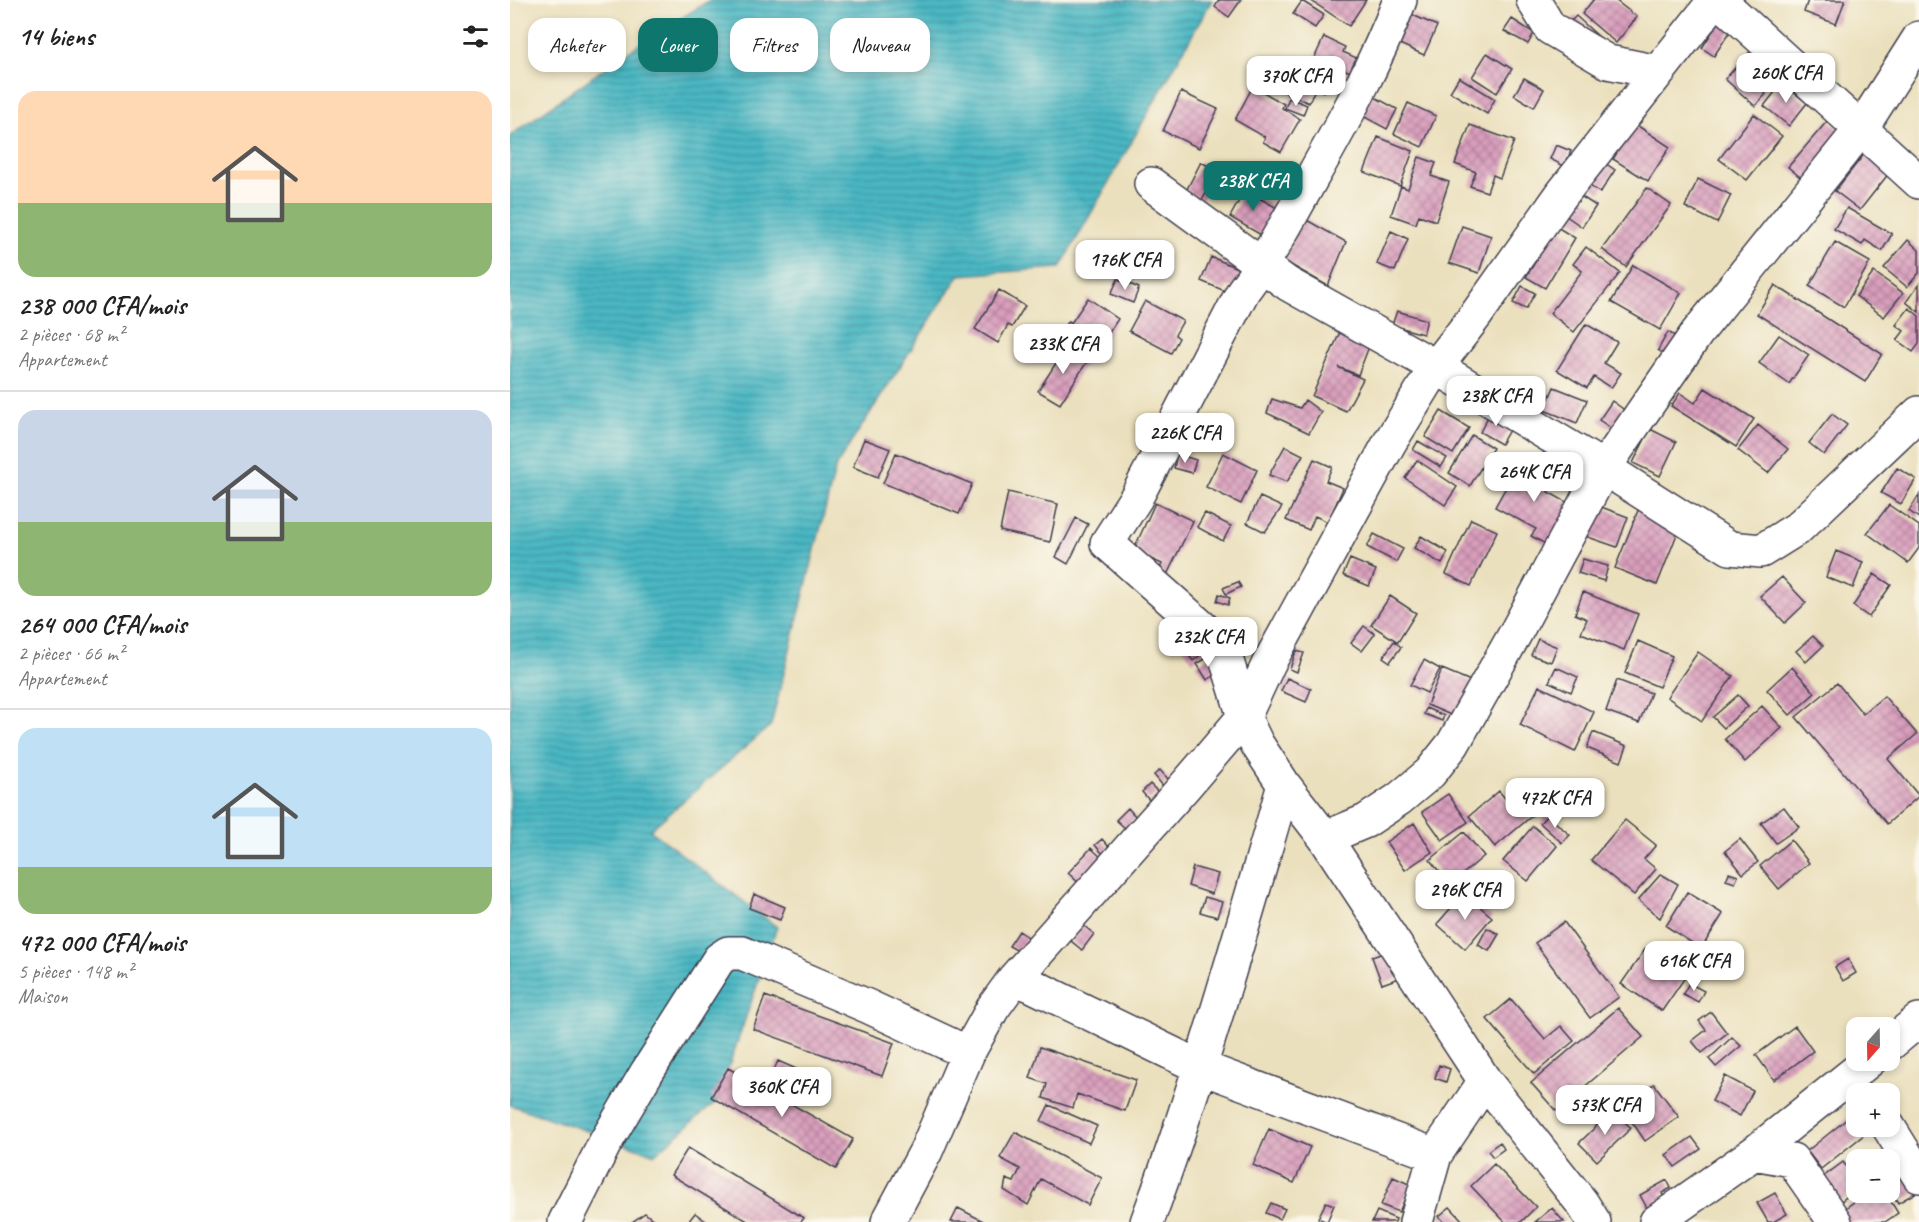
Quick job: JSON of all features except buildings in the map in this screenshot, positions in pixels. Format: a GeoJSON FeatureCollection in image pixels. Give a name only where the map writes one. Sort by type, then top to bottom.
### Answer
{"type":"FeatureCollection","features":[{"type":"Feature","properties":{"kind":"street"},"geometry":{"type":"LineString","coordinates":[[1400,0],[1390,27],[1335,136],[1262,266],[1243,291],[1136,498],[1107,543],[1222,645],[1244,717],[1257,744],[1284,785],[1324,838],[1485,1082],[1582,1203],[1594,1222]]}},
{"type":"Feature","properties":{"kind":"street"},"geometry":{"type":"LineString","coordinates":[[1533,0],[1550,28],[1608,62],[1658,72]]}},
{"type":"Feature","properties":{"kind":"street"},"geometry":{"type":"LineString","coordinates":[[888,1222],[926,1151],[968,1053],[993,1008],[1014,979],[1244,717],[1269,663],[1390,442],[1436,367],[1562,194],[1717,0],[1919,182]]}},
{"type":"Feature","properties":{"kind":"street"},"geometry":{"type":"LineString","coordinates":[[1324,838],[1366,821],[1399,799],[1430,773],[1453,744],[1604,468],[1697,333],[1861,129],[1919,38]]}},
{"type":"Feature","properties":{"kind":"street"},"geometry":{"type":"LineString","coordinates":[[1151,183],[1262,266],[1297,289],[1436,367],[1604,468],[1730,548],[1761,551],[1798,528],[1919,413]]}},
{"type":"Feature","properties":{"kind":"street"},"geometry":{"type":"LineString","coordinates":[[1147,1222],[1174,1150],[1284,785]]}},
{"type":"Feature","properties":{"kind":"street"},"geometry":{"type":"LineString","coordinates":[[565,1222],[605,1143],[641,1082],[720,959],[728,953],[742,952],[968,1053]]}},
{"type":"Feature","properties":{"kind":"street"},"geometry":{"type":"LineString","coordinates":[[1014,979],[1200,1067],[1435,1155]]}},
{"type":"Feature","properties":{"kind":"street"},"geometry":{"type":"LineString","coordinates":[[1900,1036],[1919,1020]]}},
{"type":"Feature","properties":{"kind":"street"},"geometry":{"type":"LineString","coordinates":[[1656,1222],[1865,1076]]}},
{"type":"Feature","properties":{"kind":"street"},"geometry":{"type":"LineString","coordinates":[[1416,1222],[1435,1155],[1485,1082]]}},
{"type":"Feature","properties":{"kind":"street"},"geometry":{"type":"LineString","coordinates":[[1895,1137],[1919,1176]]}},
{"type":"Feature","properties":{"kind":"street"},"geometry":{"type":"LineString","coordinates":[[1754,1153],[1792,1160],[1835,1222]]}},
{"type":"Feature","properties":{"kind":"water"},"geometry":{"type":"Polygon","coordinates":[[[710,0],[1212,0],[1060,268],[959,275],[836,466],[771,725],[650,830],[777,927],[717,1101],[655,1154],[510,1105],[510,136],[599,72],[626,72],[626,53],[638,45],[638,72],[718,72],[718,18],[681,18],[710,0]]]}}]}
